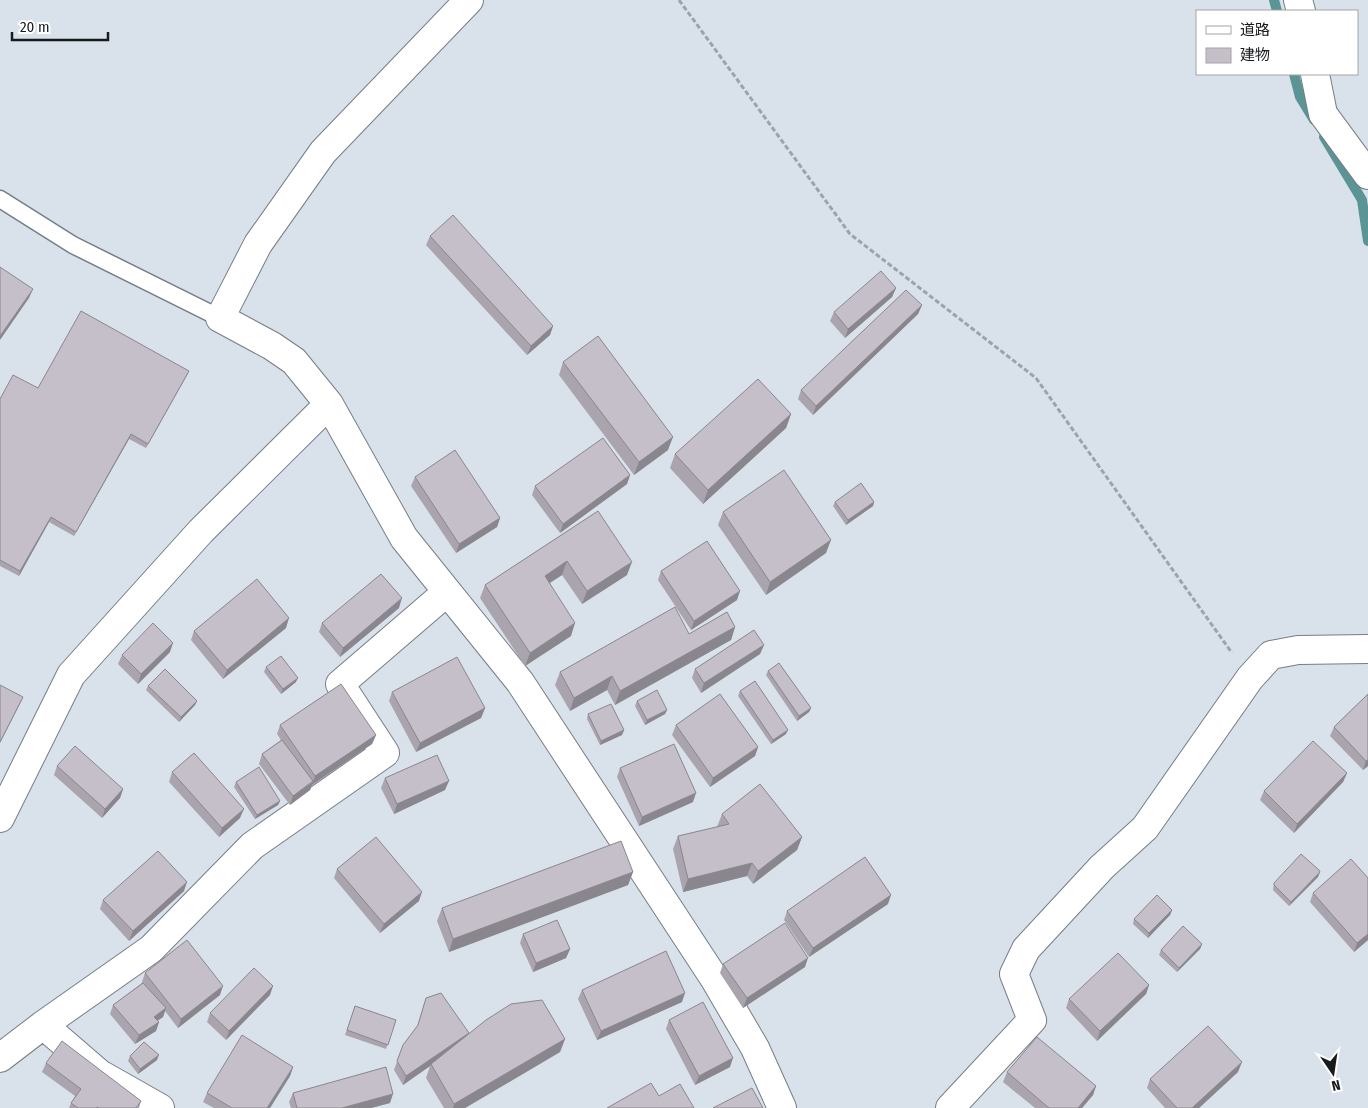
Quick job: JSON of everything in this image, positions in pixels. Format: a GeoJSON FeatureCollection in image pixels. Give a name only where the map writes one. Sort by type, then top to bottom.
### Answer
{"type":"FeatureCollection","features":[{"type":"Feature","properties":{"kind":"street"},"geometry":{"type":"LineString","coordinates":[[469,0],[323,152],[258,244],[220,318],[272,346],[294,361],[329,404],[404,538],[520,682],[714,978],[755,1048],[782,1108]]}},
{"type":"Feature","properties":{"kind":"street"},"geometry":{"type":"LineString","coordinates":[[1315,75],[1324,114],[1368,175]]}},
{"type":"Feature","properties":{"kind":"street"},"geometry":{"type":"LineString","coordinates":[[0,818],[71,676],[201,531],[329,404]]}},
{"type":"Feature","properties":{"kind":"street"},"geometry":{"type":"LineString","coordinates":[[0,1058],[43,1025],[151,949],[252,846],[385,753],[340,684],[447,592]]}},
{"type":"Feature","properties":{"kind":"street"},"geometry":{"type":"LineString","coordinates":[[950,1108],[1032,1020],[1014,974],[1026,949],[1102,867],[1145,828],[1250,678],[1271,655],[1298,650],[1368,650]]}},
{"type":"Feature","properties":{"kind":"street"},"geometry":{"type":"LineString","coordinates":[[43,1025],[100,1074],[160,1108]]}},
{"type":"Feature","properties":{"kind":"lane"},"geometry":{"type":"LineString","coordinates":[[0,199],[73,245],[220,318]]}},
{"type":"Feature","properties":{"kind":"path"},"geometry":{"type":"LineString","coordinates":[[679,0],[850,234],[1036,378],[1250,678]]}},
{"type":"Feature","properties":{"kind":"building"},"geometry":{"type":"Polygon","coordinates":[[[453,215],[553,326],[531,346],[430,236],[453,215]]]}},
{"type":"Feature","properties":{"kind":"building"},"geometry":{"type":"Polygon","coordinates":[[[0,267],[33,289],[0,336],[0,267]]]}},
{"type":"Feature","properties":{"kind":"building"},"geometry":{"type":"Polygon","coordinates":[[[881,271],[896,288],[848,329],[834,312],[881,271]]]}},
{"type":"Feature","properties":{"kind":"building"},"geometry":{"type":"Polygon","coordinates":[[[906,290],[922,305],[816,406],[801,390],[906,290]]]}},
{"type":"Feature","properties":{"kind":"building"},"geometry":{"type":"Polygon","coordinates":[[[81,311],[189,371],[148,444],[131,434],[76,532],[51,517],[20,571],[0,560],[0,399],[13,375],[38,388],[81,311]]]}},
{"type":"Feature","properties":{"kind":"building"},"geometry":{"type":"Polygon","coordinates":[[[598,336],[673,437],[639,462],[563,362],[598,336]]]}},
{"type":"Feature","properties":{"kind":"building"},"geometry":{"type":"Polygon","coordinates":[[[758,379],[791,414],[708,490],[675,454],[758,379]]]}},
{"type":"Feature","properties":{"kind":"building"},"geometry":{"type":"Polygon","coordinates":[[[603,438],[630,475],[563,524],[535,486],[603,438]]]}},
{"type":"Feature","properties":{"kind":"building"},"geometry":{"type":"Polygon","coordinates":[[[455,450],[500,518],[459,544],[415,477],[455,450]]]}},
{"type":"Feature","properties":{"kind":"building"},"geometry":{"type":"Polygon","coordinates":[[[784,470],[831,540],[770,582],[723,512],[784,470]]]}},
{"type":"Feature","properties":{"kind":"building"},"geometry":{"type":"Polygon","coordinates":[[[861,483],[874,502],[848,520],[835,502],[861,483]]]}},
{"type":"Feature","properties":{"kind":"building"},"geometry":{"type":"Polygon","coordinates":[[[598,511],[632,562],[587,591],[567,561],[545,576],[575,623],[530,653],[485,585],[598,511]]]}},
{"type":"Feature","properties":{"kind":"building"},"geometry":{"type":"Polygon","coordinates":[[[707,541],[740,591],[694,621],[661,571],[707,541]]]}},
{"type":"Feature","properties":{"kind":"building"},"geometry":{"type":"Polygon","coordinates":[[[381,574],[402,598],[343,648],[322,623],[381,574]]]}},
{"type":"Feature","properties":{"kind":"building"},"geometry":{"type":"Polygon","coordinates":[[[257,579],[289,618],[227,670],[194,631],[257,579]]]}},
{"type":"Feature","properties":{"kind":"building"},"geometry":{"type":"Polygon","coordinates":[[[675,607],[689,634],[727,612],[735,627],[620,691],[612,676],[574,698],[560,672],[675,607]]]}},
{"type":"Feature","properties":{"kind":"building"},"geometry":{"type":"Polygon","coordinates":[[[153,623],[173,643],[141,674],[122,655],[153,623]]]}},
{"type":"Feature","properties":{"kind":"building"},"geometry":{"type":"Polygon","coordinates":[[[754,630],[764,645],[704,683],[695,669],[754,630]]]}},
{"type":"Feature","properties":{"kind":"building"},"geometry":{"type":"Polygon","coordinates":[[[281,656],[298,678],[283,689],[266,667],[281,656]]]}},
{"type":"Feature","properties":{"kind":"building"},"geometry":{"type":"Polygon","coordinates":[[[457,657],[485,708],[420,743],[392,692],[457,657]]]}},
{"type":"Feature","properties":{"kind":"building"},"geometry":{"type":"Polygon","coordinates":[[[779,663],[811,708],[799,716],[768,671],[779,663]]]}},
{"type":"Feature","properties":{"kind":"building"},"geometry":{"type":"Polygon","coordinates":[[[165,669],[197,701],[181,717],[148,686],[165,669]]]}},
{"type":"Feature","properties":{"kind":"building"},"geometry":{"type":"Polygon","coordinates":[[[755,681],[788,730],[773,740],[740,691],[755,681]]]}},
{"type":"Feature","properties":{"kind":"building"},"geometry":{"type":"Polygon","coordinates":[[[341,684],[376,735],[315,776],[280,725],[341,684]]]}},
{"type":"Feature","properties":{"kind":"building"},"geometry":{"type":"Polygon","coordinates":[[[0,685],[23,697],[0,742],[0,685]]]}},
{"type":"Feature","properties":{"kind":"building"},"geometry":{"type":"Polygon","coordinates":[[[657,690],[667,710],[647,720],[637,701],[657,690]]]}},
{"type":"Feature","properties":{"kind":"building"},"geometry":{"type":"Polygon","coordinates":[[[720,694],[758,747],[713,778],[676,725],[720,694]]]}},
{"type":"Feature","properties":{"kind":"building"},"geometry":{"type":"Polygon","coordinates":[[[1368,694],[1368,760],[1366,761],[1334,727],[1368,694]]]}},
{"type":"Feature","properties":{"kind":"building"},"geometry":{"type":"Polygon","coordinates":[[[611,704],[624,730],[601,741],[588,714],[611,704]]]}},
{"type":"Feature","properties":{"kind":"building"},"geometry":{"type":"Polygon","coordinates":[[[282,740],[313,781],[293,796],[262,754],[282,740]]]}},
{"type":"Feature","properties":{"kind":"building"},"geometry":{"type":"Polygon","coordinates":[[[1313,741],[1347,773],[1297,824],[1264,791],[1313,741]]]}},
{"type":"Feature","properties":{"kind":"building"},"geometry":{"type":"Polygon","coordinates":[[[674,744],[696,793],[642,817],[620,768],[674,744]]]}},
{"type":"Feature","properties":{"kind":"building"},"geometry":{"type":"Polygon","coordinates":[[[75,746],[123,789],[105,809],[57,766],[75,746]]]}},
{"type":"Feature","properties":{"kind":"building"},"geometry":{"type":"Polygon","coordinates":[[[194,753],[244,809],[222,828],[172,772],[194,753]]]}},
{"type":"Feature","properties":{"kind":"building"},"geometry":{"type":"Polygon","coordinates":[[[437,755],[449,781],[397,804],[385,778],[437,755]]]}},
{"type":"Feature","properties":{"kind":"building"},"geometry":{"type":"Polygon","coordinates":[[[259,767],[280,801],[257,815],[236,782],[259,767]]]}},
{"type":"Feature","properties":{"kind":"building"},"geometry":{"type":"Polygon","coordinates":[[[760,784],[802,837],[758,871],[752,863],[688,879],[678,836],[729,824],[722,814],[760,784]]]}},
{"type":"Feature","properties":{"kind":"building"},"geometry":{"type":"Polygon","coordinates":[[[376,837],[422,892],[384,924],[337,869],[376,837]]]}},
{"type":"Feature","properties":{"kind":"building"},"geometry":{"type":"Polygon","coordinates":[[[621,841],[633,872],[453,939],[442,908],[621,841]]]}},
{"type":"Feature","properties":{"kind":"building"},"geometry":{"type":"Polygon","coordinates":[[[158,851],[187,882],[133,931],[103,900],[158,851]]]}},
{"type":"Feature","properties":{"kind":"building"},"geometry":{"type":"Polygon","coordinates":[[[1301,854],[1320,872],[1291,902],[1274,883],[1301,854]]]}},
{"type":"Feature","properties":{"kind":"building"},"geometry":{"type":"Polygon","coordinates":[[[865,857],[891,895],[813,948],[787,911],[865,857]]]}},
{"type":"Feature","properties":{"kind":"building"},"geometry":{"type":"Polygon","coordinates":[[[1351,859],[1368,878],[1368,934],[1357,943],[1313,893],[1351,859]]]}},
{"type":"Feature","properties":{"kind":"building"},"geometry":{"type":"Polygon","coordinates":[[[1157,895],[1172,910],[1149,933],[1134,919],[1157,895]]]}},
{"type":"Feature","properties":{"kind":"building"},"geometry":{"type":"Polygon","coordinates":[[[557,920],[570,949],[536,963],[523,934],[557,920]]]}},
{"type":"Feature","properties":{"kind":"building"},"geometry":{"type":"Polygon","coordinates":[[[785,923],[808,958],[747,998],[723,964],[785,923]]]}},
{"type":"Feature","properties":{"kind":"building"},"geometry":{"type":"Polygon","coordinates":[[[1183,926],[1202,944],[1179,968],[1161,950],[1183,926]]]}},
{"type":"Feature","properties":{"kind":"building"},"geometry":{"type":"Polygon","coordinates":[[[187,940],[223,986],[181,1019],[145,973],[187,940]]]}},
{"type":"Feature","properties":{"kind":"building"},"geometry":{"type":"Polygon","coordinates":[[[666,951],[685,993],[601,1031],[582,990],[666,951]]]}},
{"type":"Feature","properties":{"kind":"building"},"geometry":{"type":"Polygon","coordinates":[[[1118,953],[1149,985],[1100,1031],[1069,999],[1118,953]]]}},
{"type":"Feature","properties":{"kind":"building"},"geometry":{"type":"Polygon","coordinates":[[[254,968],[273,986],[229,1031],[210,1013],[254,968]]]}},
{"type":"Feature","properties":{"kind":"building"},"geometry":{"type":"Polygon","coordinates":[[[143,983],[166,1008],[154,1017],[159,1022],[139,1035],[113,1005],[143,983]]]}},
{"type":"Feature","properties":{"kind":"building"},"geometry":{"type":"Polygon","coordinates":[[[441,993],[469,1033],[406,1076],[397,1061],[403,1045],[418,1025],[426,998],[441,993]]]}},
{"type":"Feature","properties":{"kind":"building"},"geometry":{"type":"Polygon","coordinates":[[[542,1000],[565,1039],[454,1104],[431,1064],[486,1020],[511,1004],[542,1000]]]}},
{"type":"Feature","properties":{"kind":"building"},"geometry":{"type":"Polygon","coordinates":[[[703,1002],[733,1058],[699,1076],[669,1020],[703,1002]]]}},
{"type":"Feature","properties":{"kind":"building"},"geometry":{"type":"Polygon","coordinates":[[[355,1006],[396,1020],[388,1045],[347,1030],[355,1006]]]}},
{"type":"Feature","properties":{"kind":"building"},"geometry":{"type":"Polygon","coordinates":[[[1208,1026],[1242,1062],[1192,1108],[1177,1108],[1150,1079],[1208,1026]]]}},
{"type":"Feature","properties":{"kind":"building"},"geometry":{"type":"Polygon","coordinates":[[[242,1035],[293,1067],[267,1108],[232,1108],[207,1093],[242,1035]]]}},
{"type":"Feature","properties":{"kind":"building"},"geometry":{"type":"Polygon","coordinates":[[[1037,1037],[1096,1086],[1078,1108],[1049,1108],[1007,1072],[1037,1037]]]}},
{"type":"Feature","properties":{"kind":"building"},"geometry":{"type":"Polygon","coordinates":[[[62,1041],[141,1101],[136,1108],[78,1108],[71,1103],[81,1089],[46,1063],[62,1041]]]}},
{"type":"Feature","properties":{"kind":"building"},"geometry":{"type":"Polygon","coordinates":[[[144,1042],[159,1055],[140,1069],[130,1056],[144,1042]]]}},
{"type":"Feature","properties":{"kind":"building"},"geometry":{"type":"Polygon","coordinates":[[[386,1067],[393,1094],[342,1108],[297,1108],[293,1093],[386,1067]]]}},
{"type":"Feature","properties":{"kind":"building"},"geometry":{"type":"Polygon","coordinates":[[[651,1083],[659,1096],[680,1084],[694,1108],[607,1108],[651,1083]]]}},
{"type":"Feature","properties":{"kind":"building"},"geometry":{"type":"Polygon","coordinates":[[[752,1088],[763,1108],[713,1108],[752,1088]]]}},
{"type":"Feature","properties":{"kind":"waterway"},"geometry":{"type":"LineString","coordinates":[[1274,0],[1277,10]]}},
{"type":"Feature","properties":{"kind":"waterway"},"geometry":{"type":"LineString","coordinates":[[1294,75],[1300,97],[1314,120]]}},
{"type":"Feature","properties":{"kind":"waterway"},"geometry":{"type":"LineString","coordinates":[[1324,137],[1362,200],[1368,241]]}}]}
